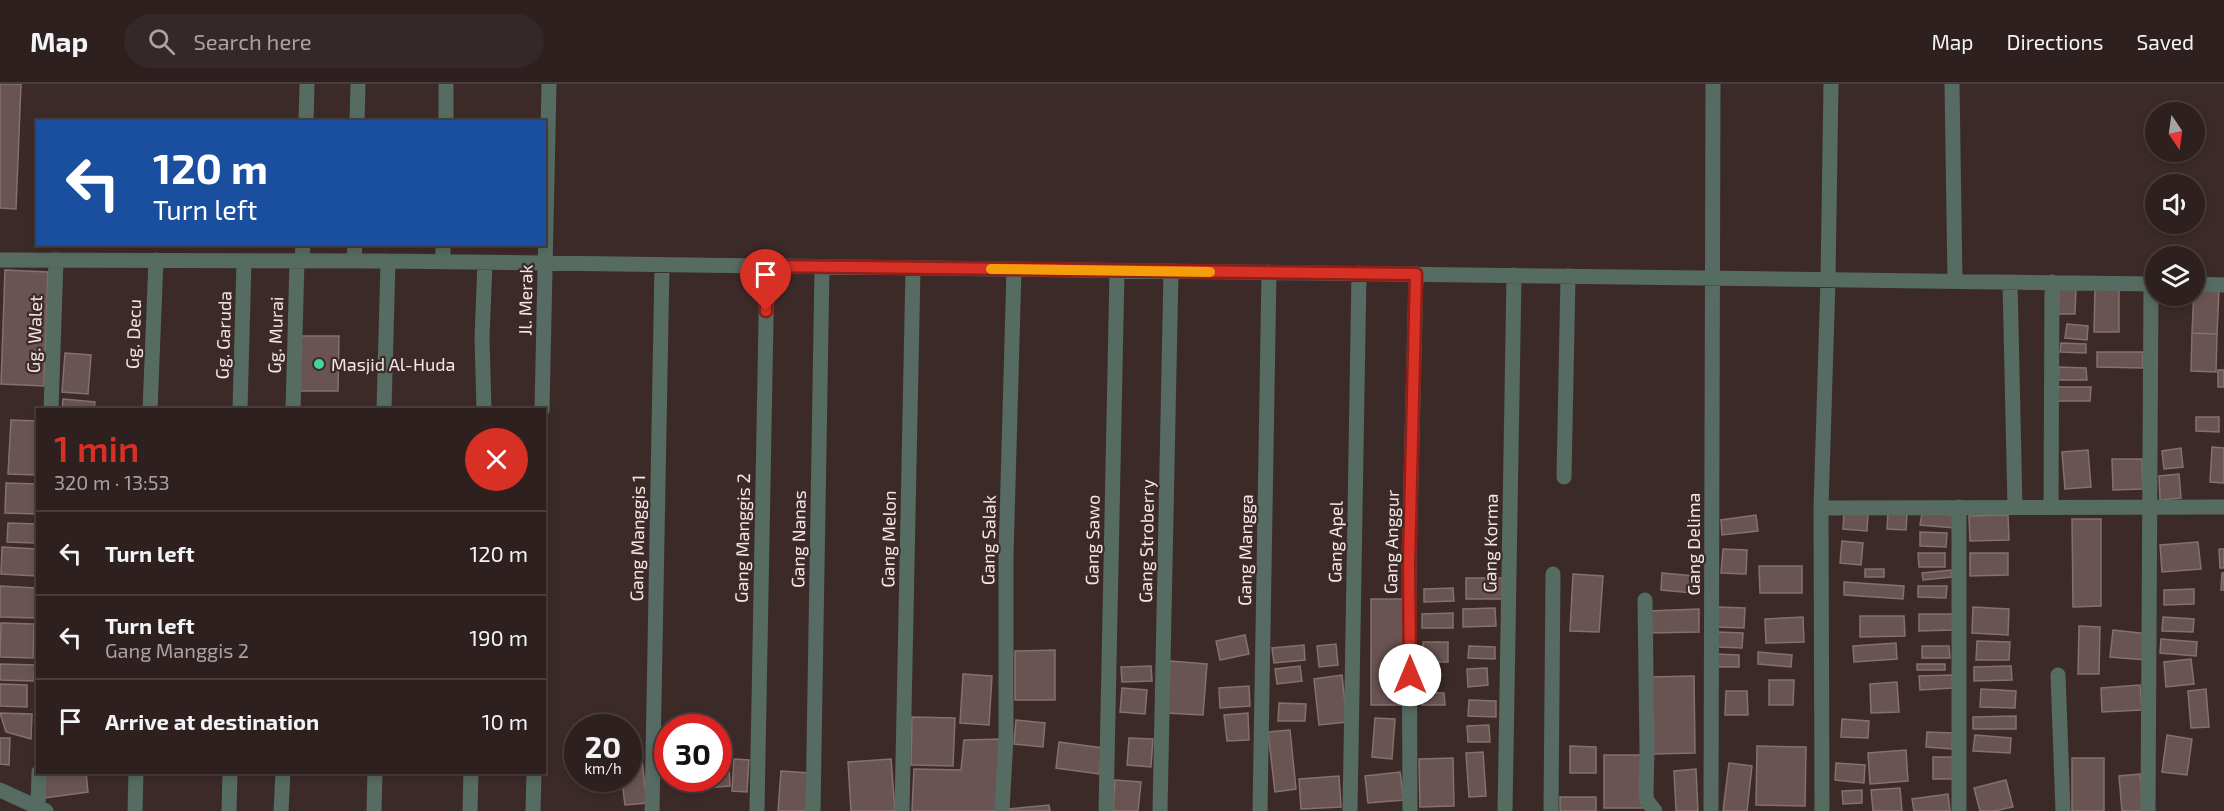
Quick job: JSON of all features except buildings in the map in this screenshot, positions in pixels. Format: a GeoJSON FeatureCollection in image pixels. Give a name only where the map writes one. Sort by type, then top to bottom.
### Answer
{"type":"FeatureCollection","features":[{"type":"Feature","properties":{"kind":"street"},"geometry":{"type":"LineString","coordinates":[[306,120],[307,84]]}},
{"type":"Feature","properties":{"kind":"street"},"geometry":{"type":"LineString","coordinates":[[357,120],[358,84]]}},
{"type":"Feature","properties":{"kind":"street"},"geometry":{"type":"LineString","coordinates":[[446,84],[446,120]]}},
{"type":"Feature","properties":{"kind":"street","name":"Jl. Merak"},"geometry":{"type":"LineString","coordinates":[[546,218],[549,84]]}},
{"type":"Feature","properties":{"kind":"street","name":"Gang Delima"},"geometry":{"type":"LineString","coordinates":[[1711,811],[1713,84]]}},
{"type":"Feature","properties":{"kind":"street"},"geometry":{"type":"LineString","coordinates":[[1822,811],[1821,508],[1831,84]]}},
{"type":"Feature","properties":{"kind":"street"},"geometry":{"type":"LineString","coordinates":[[1952,84],[1955,281]]}},
{"type":"Feature","properties":{"kind":"street","name":"Gg. Murai"},"geometry":{"type":"LineString","coordinates":[[293,408],[303,246]]}},
{"type":"Feature","properties":{"kind":"street"},"geometry":{"type":"LineString","coordinates":[[354,261],[355,246]]}},
{"type":"Feature","properties":{"kind":"street"},"geometry":{"type":"LineString","coordinates":[[443,246],[443,262]]}},
{"type":"Feature","properties":{"kind":"street","name":"Jl. Merak"},"geometry":{"type":"LineString","coordinates":[[542,408],[545,246]]}},
{"type":"Feature","properties":{"kind":"street","name":"Gg. Walet"},"geometry":{"type":"LineString","coordinates":[[51,408],[56,260]]}},
{"type":"Feature","properties":{"kind":"street","name":"Gg. Decu"},"geometry":{"type":"LineString","coordinates":[[150,408],[156,260]]}},
{"type":"Feature","properties":{"kind":"street"},"geometry":{"type":"LineString","coordinates":[[0,261],[485,262],[2145,284]]}},
{"type":"Feature","properties":{"kind":"street","name":"Gg. Garuda"},"geometry":{"type":"LineString","coordinates":[[240,408],[244,261]]}},
{"type":"Feature","properties":{"kind":"street"},"geometry":{"type":"LineString","coordinates":[[384,408],[387,261]]}},
{"type":"Feature","properties":{"kind":"street"},"geometry":{"type":"LineString","coordinates":[[484,408],[482,338],[485,262]]}},
{"type":"Feature","properties":{"kind":"street","name":"Gang Manggis 1"},"geometry":{"type":"LineString","coordinates":[[652,811],[662,265]]}},
{"type":"Feature","properties":{"kind":"street","name":"Gang Manggis 2"},"geometry":{"type":"LineString","coordinates":[[757,811],[766,266]]}},
{"type":"Feature","properties":{"kind":"street","name":"Gang Nanas"},"geometry":{"type":"LineString","coordinates":[[813,811],[822,267]]}},
{"type":"Feature","properties":{"kind":"street","name":"Gang Melon"},"geometry":{"type":"LineString","coordinates":[[902,811],[913,268]]}},
{"type":"Feature","properties":{"kind":"street","name":"Gang Salak"},"geometry":{"type":"LineString","coordinates":[[1002,811],[1006,737],[1006,556],[1014,269]]}},
{"type":"Feature","properties":{"kind":"street","name":"Gang Sawo"},"geometry":{"type":"LineString","coordinates":[[1106,811],[1117,271]]}},
{"type":"Feature","properties":{"kind":"street","name":"Gang Stroberry"},"geometry":{"type":"LineString","coordinates":[[1160,811],[1171,271]]}},
{"type":"Feature","properties":{"kind":"street","name":"Gang Mangga"},"geometry":{"type":"LineString","coordinates":[[1260,811],[1269,272]]}},
{"type":"Feature","properties":{"kind":"street","name":"Gang Apel"},"geometry":{"type":"LineString","coordinates":[[1350,811],[1359,273]]}},
{"type":"Feature","properties":{"kind":"street","name":"Gang Anggur"},"geometry":{"type":"LineString","coordinates":[[1410,811],[1409,562],[1416,274]]}},
{"type":"Feature","properties":{"kind":"street","name":"Gang Korma"},"geometry":{"type":"LineString","coordinates":[[1505,811],[1514,275]]}},
{"type":"Feature","properties":{"kind":"street"},"geometry":{"type":"LineString","coordinates":[[1564,477],[1568,276]]}},
{"type":"Feature","properties":{"kind":"street"},"geometry":{"type":"LineString","coordinates":[[2010,282],[2015,507]]}},
{"type":"Feature","properties":{"kind":"street"},"geometry":{"type":"LineString","coordinates":[[2052,282],[2052,507]]}},
{"type":"Feature","properties":{"kind":"street"},"geometry":{"type":"LineString","coordinates":[[2205,284],[2224,285]]}},
{"type":"Feature","properties":{"kind":"street"},"geometry":{"type":"LineString","coordinates":[[2148,811],[2153,306]]}},
{"type":"Feature","properties":{"kind":"street"},"geometry":{"type":"LineString","coordinates":[[1959,507],[1959,811]]}},
{"type":"Feature","properties":{"kind":"street"},"geometry":{"type":"LineString","coordinates":[[1821,508],[2224,507]]}},
{"type":"Feature","properties":{"kind":"street"},"geometry":{"type":"LineString","coordinates":[[1551,811],[1553,574]]}},
{"type":"Feature","properties":{"kind":"street"},"geometry":{"type":"LineString","coordinates":[[1646,600],[1646,794],[1647,801],[1655,811]]}},
{"type":"Feature","properties":{"kind":"street"},"geometry":{"type":"LineString","coordinates":[[2058,675],[2063,811]]}},
{"type":"Feature","properties":{"kind":"street"},"geometry":{"type":"LineString","coordinates":[[0,790],[42,809],[39,774]]}},
{"type":"Feature","properties":{"kind":"street"},"geometry":{"type":"LineString","coordinates":[[135,811],[136,774]]}},
{"type":"Feature","properties":{"kind":"street"},"geometry":{"type":"LineString","coordinates":[[229,811],[230,774]]}},
{"type":"Feature","properties":{"kind":"street"},"geometry":{"type":"LineString","coordinates":[[282,811],[283,774]]}},
{"type":"Feature","properties":{"kind":"street"},"geometry":{"type":"LineString","coordinates":[[374,811],[375,774]]}},
{"type":"Feature","properties":{"kind":"street"},"geometry":{"type":"LineString","coordinates":[[470,811],[471,774]]}},
{"type":"Feature","properties":{"kind":"street"},"geometry":{"type":"LineString","coordinates":[[533,811],[534,774]]}},
{"type":"Feature","properties":{"kind":"slow traffic"},"geometry":{"type":"LineString","coordinates":[[991,269],[1210,272]]}},
{"type":"Feature","properties":{"kind":"place","name":"Masjid Al-Huda"},"geometry":{"type":"Point","coordinates":[319,364]}},
{"type":"Feature","properties":{"kind":"route"},"geometry":{"type":"LineString","coordinates":[[766,311],[766,266],[1416,274],[1409,562],[1410,675]]}}]}
